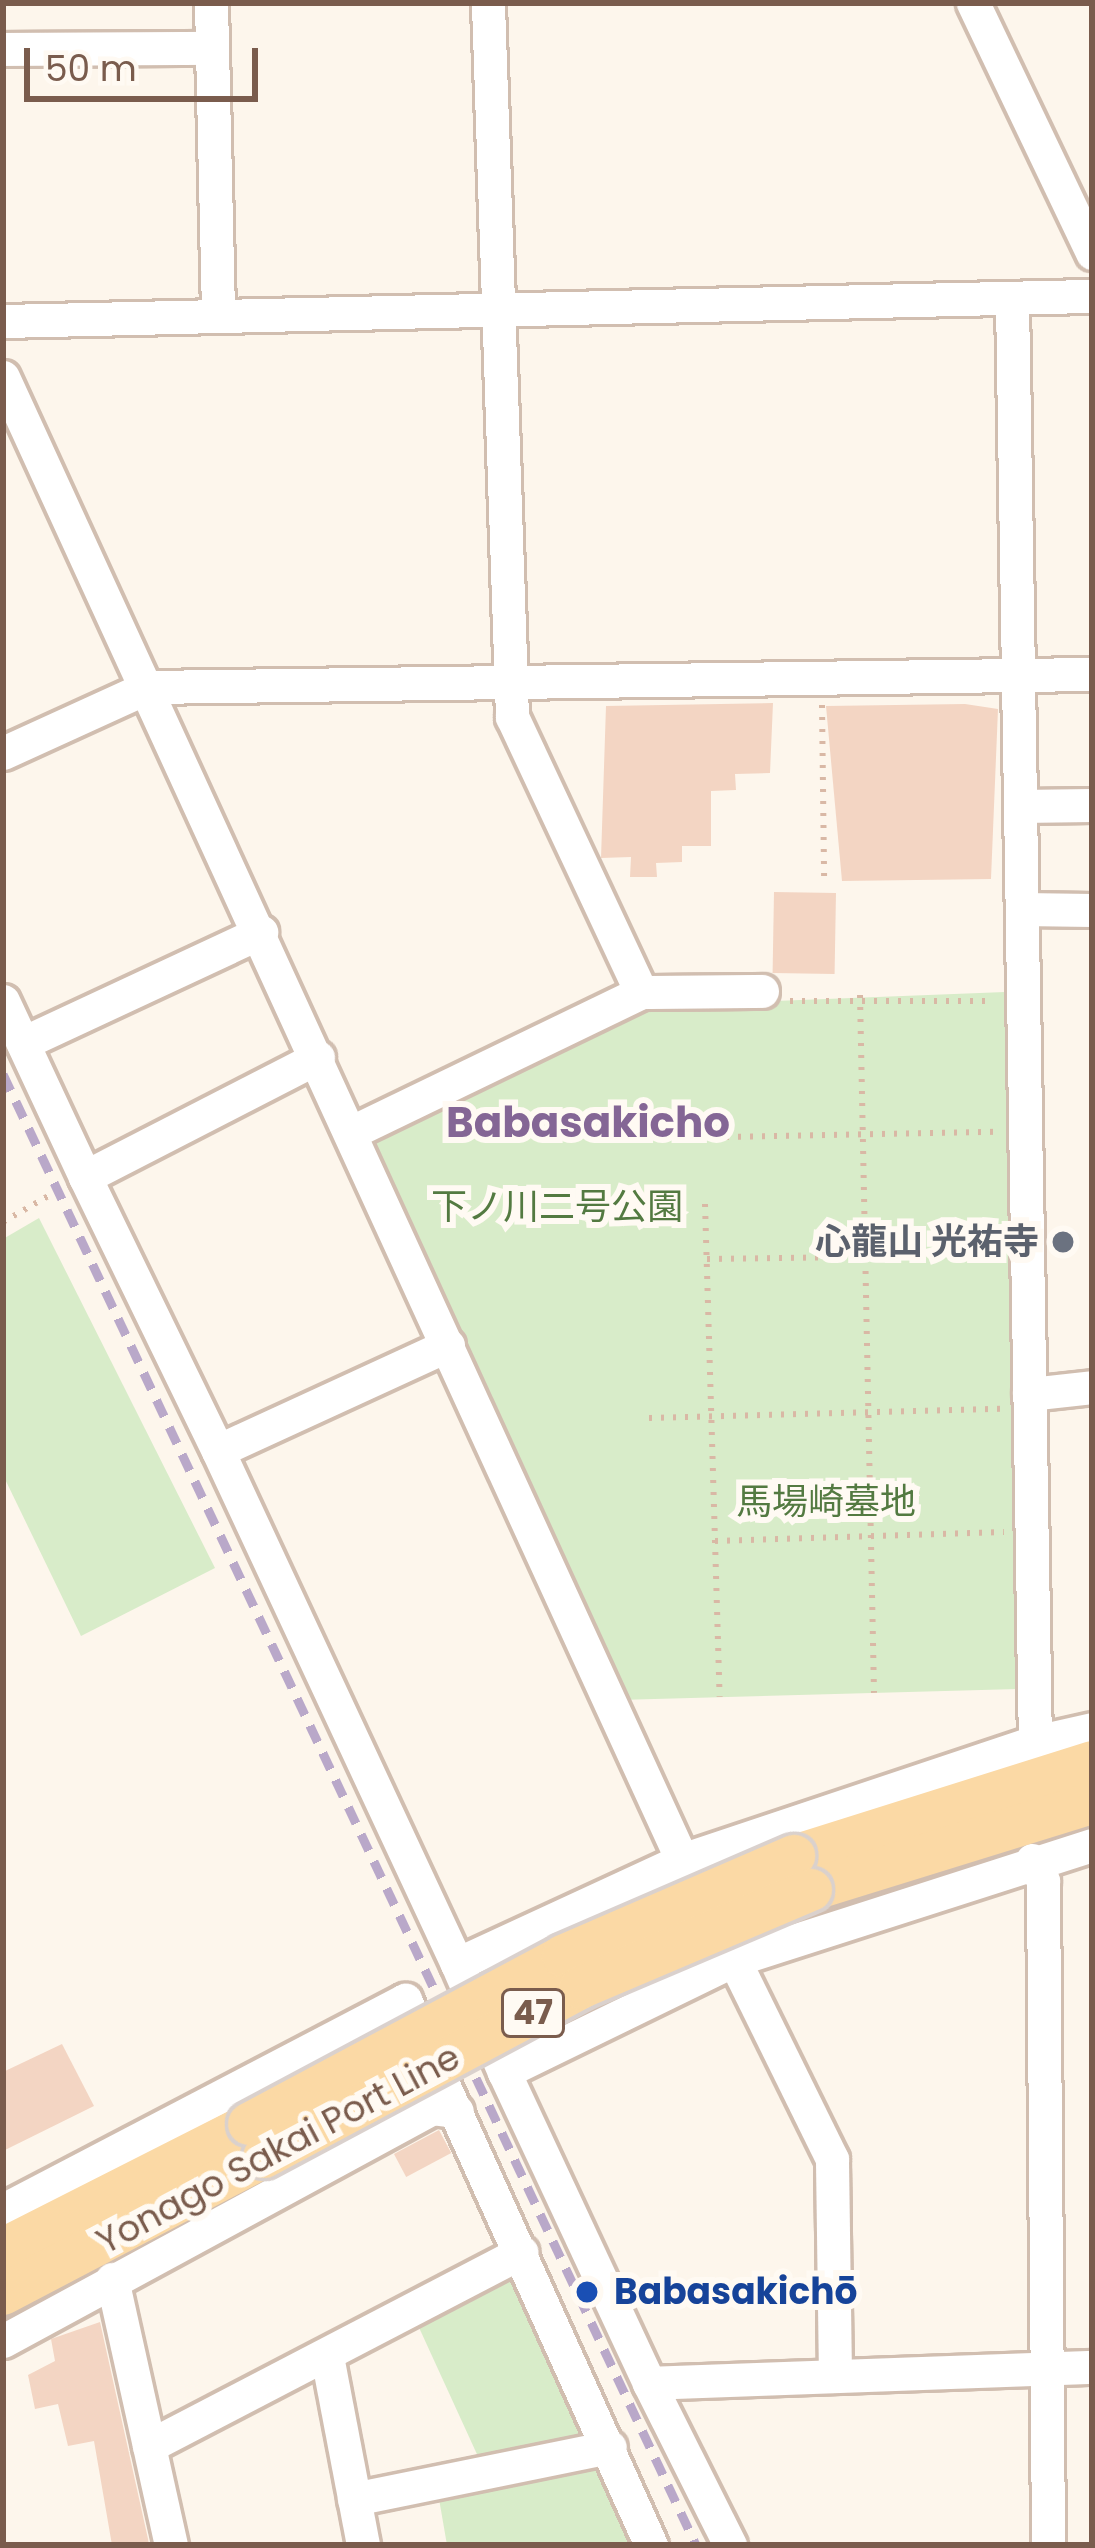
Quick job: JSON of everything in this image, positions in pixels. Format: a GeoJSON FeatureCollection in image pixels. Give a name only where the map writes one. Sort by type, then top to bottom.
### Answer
{"type":"FeatureCollection","features":[{"type":"Feature","properties":{"kind":"main road","name":"Yonago Sakai Port Line"},"geometry":{"type":"LineString","coordinates":[[3,2249],[256,2140],[580,1988],[802,1873],[1092,1762]]}},
{"type":"Feature","properties":{"kind":"main road","name":"Yonago Sakai Port Line"},"geometry":{"type":"LineString","coordinates":[[802,1873],[1092,1803]]}},
{"type":"Feature","properties":{"kind":"main road","name":"Yonago Sakai Port Line"},"geometry":{"type":"LineString","coordinates":[[3,2294],[256,2140]]}},
{"type":"Feature","properties":{"kind":"street"},"geometry":{"type":"LineString","coordinates":[[211,3],[218,311]]}},
{"type":"Feature","properties":{"kind":"street"},"geometry":{"type":"LineString","coordinates":[[488,3],[494,307],[512,717],[640,992]]}},
{"type":"Feature","properties":{"kind":"street"},"geometry":{"type":"LineString","coordinates":[[973,3],[1092,253]]}},
{"type":"Feature","properties":{"kind":"street"},"geometry":{"type":"LineString","coordinates":[[3,49],[212,48]]}},
{"type":"Feature","properties":{"kind":"street"},"geometry":{"type":"LineString","coordinates":[[3,321],[218,311],[1092,296]]}},
{"type":"Feature","properties":{"kind":"street"},"geometry":{"type":"LineString","coordinates":[[1012,299],[1035,1742]]}},
{"type":"Feature","properties":{"kind":"street"},"geometry":{"type":"LineString","coordinates":[[3,377],[682,1860],[832,2159],[835,2375]]}},
{"type":"Feature","properties":{"kind":"street"},"geometry":{"type":"LineString","coordinates":[[3,753],[148,687],[1092,674]]}},
{"type":"Feature","properties":{"kind":"street"},"geometry":{"type":"LineString","coordinates":[[1021,806],[1092,805]]}},
{"type":"Feature","properties":{"kind":"street"},"geometry":{"type":"LineString","coordinates":[[1022,909],[1092,910]]}},
{"type":"Feature","properties":{"kind":"street"},"geometry":{"type":"LineString","coordinates":[[23,1043],[260,932]]}},
{"type":"Feature","properties":{"kind":"street"},"geometry":{"type":"LineString","coordinates":[[352,1132],[640,992],[762,991]]}},
{"type":"Feature","properties":{"kind":"street"},"geometry":{"type":"LineString","coordinates":[[3,1001],[218,1451],[649,2383],[730,2545]]}},
{"type":"Feature","properties":{"kind":"street"},"geometry":{"type":"LineString","coordinates":[[85,1177],[318,1057]]}},
{"type":"Feature","properties":{"kind":"street"},"geometry":{"type":"LineString","coordinates":[[218,1451],[448,1345]]}},
{"type":"Feature","properties":{"kind":"street"},"geometry":{"type":"LineString","coordinates":[[1029,1401],[1092,1387]]}},
{"type":"Feature","properties":{"kind":"street"},"geometry":{"type":"LineString","coordinates":[[457,1964],[682,1860],[1035,1742],[1092,1729]]}},
{"type":"Feature","properties":{"kind":"street"},"geometry":{"type":"LineString","coordinates":[[504,2072],[734,1960],[1032,1859],[1092,1845]]}},
{"type":"Feature","properties":{"kind":"street"},"geometry":{"type":"LineString","coordinates":[[1032,1859],[1042,1881],[1048,2545]]}},
{"type":"Feature","properties":{"kind":"street"},"geometry":{"type":"LineString","coordinates":[[3,2210],[404,2000],[651,2545]]}},
{"type":"Feature","properties":{"kind":"street"},"geometry":{"type":"LineString","coordinates":[[3,2341],[432,2108],[457,2111]]}},
{"type":"Feature","properties":{"kind":"street"},"geometry":{"type":"LineString","coordinates":[[149,2446],[521,2252]]}},
{"type":"Feature","properties":{"kind":"street"},"geometry":{"type":"LineString","coordinates":[[112,2279],[171,2545]]}},
{"type":"Feature","properties":{"kind":"street"},"geometry":{"type":"LineString","coordinates":[[327,2356],[363,2545]]}},
{"type":"Feature","properties":{"kind":"street"},"geometry":{"type":"LineString","coordinates":[[649,2383],[1092,2367]]}},
{"type":"Feature","properties":{"kind":"street"},"geometry":{"type":"LineString","coordinates":[[354,2499],[610,2447]]}},
{"type":"Feature","properties":{"kind":"path"},"geometry":{"type":"LineString","coordinates":[[822,679],[824,881]]}},
{"type":"Feature","properties":{"kind":"path"},"geometry":{"type":"LineString","coordinates":[[762,991],[768,1000],[1023,1001]]}},
{"type":"Feature","properties":{"kind":"path"},"geometry":{"type":"LineString","coordinates":[[861,998],[874,1693]]}},
{"type":"Feature","properties":{"kind":"path"},"geometry":{"type":"LineString","coordinates":[[726,1137],[1025,1131]]}},
{"type":"Feature","properties":{"kind":"path"},"geometry":{"type":"LineString","coordinates":[[3,1222],[85,1177]]}},
{"type":"Feature","properties":{"kind":"path"},"geometry":{"type":"LineString","coordinates":[[705,1204],[720,1697]]}},
{"type":"Feature","properties":{"kind":"path"},"geometry":{"type":"LineString","coordinates":[[706,1259],[1027,1255]]}},
{"type":"Feature","properties":{"kind":"path"},"geometry":{"type":"LineString","coordinates":[[650,1418],[869,1412],[1029,1401]]}},
{"type":"Feature","properties":{"kind":"path"},"geometry":{"type":"LineString","coordinates":[[716,1540],[1032,1531]]}},
{"type":"Feature","properties":{"kind":"green space","name":"馬場崎墓地"},"geometry":{"type":"Polygon","coordinates":[[[1005,992],[1021,1689],[618,1700],[540,1523],[549,1521],[365,1138],[645,1006],[1005,992]]]}},
{"type":"Feature","properties":{"kind":"green space"},"geometry":{"type":"Polygon","coordinates":[[[39,1218],[215,1568],[81,1636],[3,1475],[3,1239],[39,1218]]]}},
{"type":"Feature","properties":{"kind":"green space"},"geometry":{"type":"Polygon","coordinates":[[[497,2273],[518,2284],[589,2422],[567,2448],[481,2463],[416,2321],[497,2273]]]}},
{"type":"Feature","properties":{"kind":"green space"},"geometry":{"type":"Polygon","coordinates":[[[605,2467],[644,2545],[447,2545],[438,2493],[605,2467]]]}},
{"type":"Feature","properties":{"kind":"building"},"geometry":{"type":"Polygon","coordinates":[[[773,703],[770,773],[735,774],[736,790],[711,791],[711,846],[682,846],[682,862],[656,863],[657,877],[630,877],[631,857],[601,858],[606,706],[773,703]]]}},
{"type":"Feature","properties":{"kind":"building"},"geometry":{"type":"Polygon","coordinates":[[[965,704],[998,709],[991,879],[842,881],[826,706],[965,704]]]}},
{"type":"Feature","properties":{"kind":"building"},"geometry":{"type":"Polygon","coordinates":[[[774,892],[836,893],[835,974],[773,973],[774,892]]]}},
{"type":"Feature","properties":{"kind":"building"},"geometry":{"type":"Polygon","coordinates":[[[62,2044],[94,2106],[3,2151],[3,2072],[62,2044]]]}},
{"type":"Feature","properties":{"kind":"building"},"geometry":{"type":"Polygon","coordinates":[[[439,2130],[451,2153],[406,2177],[394,2154],[439,2130]]]}},
{"type":"Feature","properties":{"kind":"building"},"geometry":{"type":"Polygon","coordinates":[[[100,2322],[149,2545],[112,2545],[94,2441],[68,2446],[58,2404],[35,2409],[28,2375],[55,2361],[51,2339],[100,2322]]]}},
{"type":"Feature","properties":{"kind":"railway"},"geometry":{"type":"LineString","coordinates":[[3,1074],[696,2545]]}},
{"type":"Feature","properties":{"kind":"place","name":"心龍山 光祐寺"},"geometry":{"type":"Point","coordinates":[1063,1242]}},
{"type":"Feature","properties":{"kind":"place","name":"Babasakichō"},"geometry":{"type":"Point","coordinates":[587,2292]}},
{"type":"Feature","properties":{"kind":"district","name":"Babasakicho"},"geometry":{"type":"Point","coordinates":[588,1123]}},
{"type":"Feature","properties":{"kind":"park label","name":"下ノ川二号公園"},"geometry":{"type":"Point","coordinates":[557,1207]}}]}
